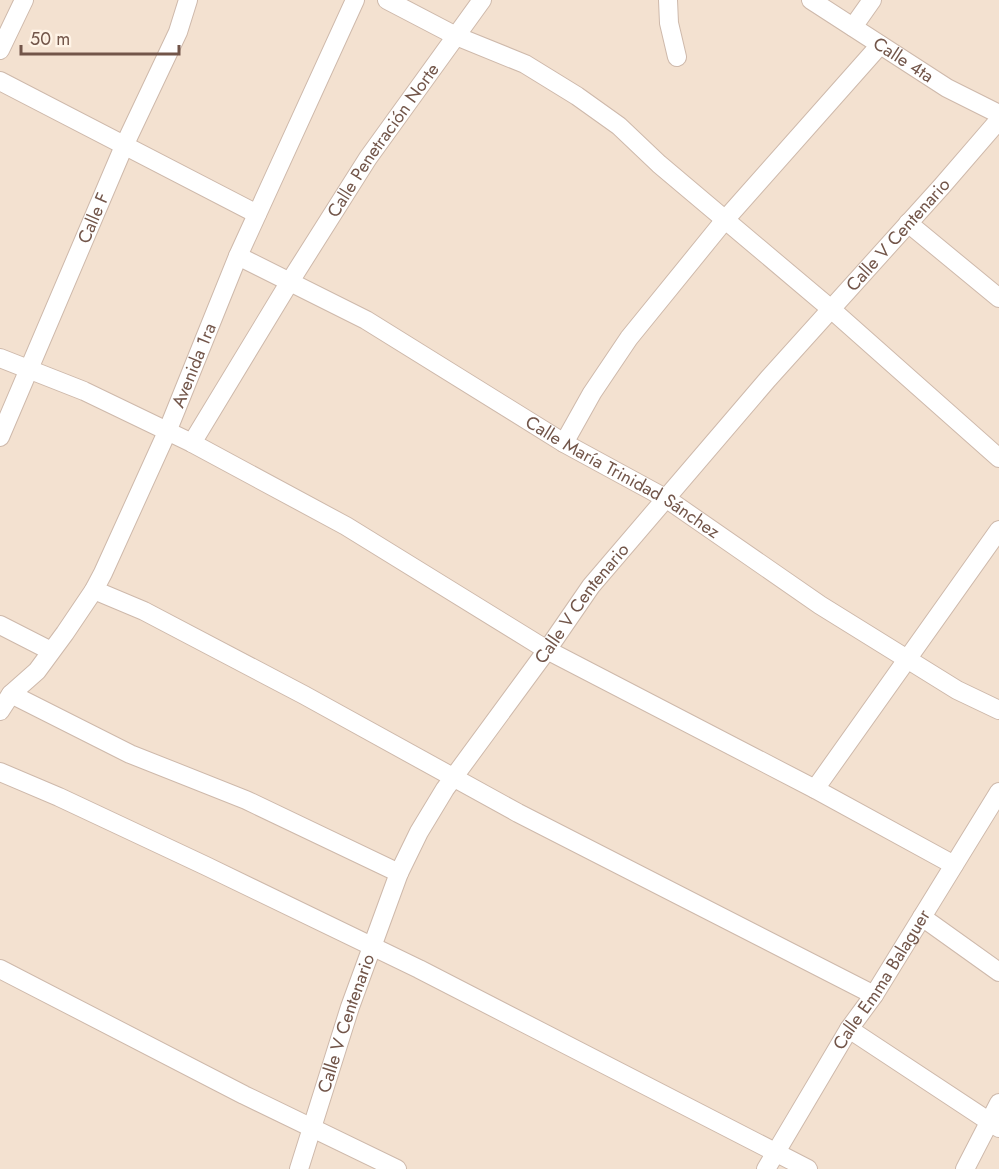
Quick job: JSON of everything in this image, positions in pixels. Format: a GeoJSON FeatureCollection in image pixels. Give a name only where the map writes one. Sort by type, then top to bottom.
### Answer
{"type":"FeatureCollection","features":[{"type":"Feature","properties":{"kind":"street"},"geometry":{"type":"LineString","coordinates":[[0,50],[24,0]]}},
{"type":"Feature","properties":{"kind":"street","name":"Calle F"},"geometry":{"type":"LineString","coordinates":[[0,437],[124,146],[178,32],[188,0]]}},
{"type":"Feature","properties":{"kind":"street","name":"Avenida 1ra"},"geometry":{"type":"LineString","coordinates":[[0,711],[11,694],[37,670],[94,590],[167,432],[238,256],[355,0]]}},
{"type":"Feature","properties":{"kind":"street"},"geometry":{"type":"LineString","coordinates":[[387,0],[456,36],[525,64],[577,96],[619,126],[999,458]]}},
{"type":"Feature","properties":{"kind":"street","name":"Calle Penetración Norte"},"geometry":{"type":"LineString","coordinates":[[192,443],[368,158],[482,0]]}},
{"type":"Feature","properties":{"kind":"street"},"geometry":{"type":"LineString","coordinates":[[668,0],[669,23],[677,57]]}},
{"type":"Feature","properties":{"kind":"street","name":"Calle 4ta"},"geometry":{"type":"LineString","coordinates":[[811,0],[947,88],[999,114]]}},
{"type":"Feature","properties":{"kind":"street"},"geometry":{"type":"LineString","coordinates":[[854,27],[873,0]]}},
{"type":"Feature","properties":{"kind":"street"},"geometry":{"type":"LineString","coordinates":[[564,443],[592,393],[629,338],[724,220],[880,45]]}},
{"type":"Feature","properties":{"kind":"street"},"geometry":{"type":"LineString","coordinates":[[0,81],[257,214]]}},
{"type":"Feature","properties":{"kind":"street","name":"Calle V Centenario"},"geometry":{"type":"LineString","coordinates":[[299,1169],[371,948],[399,873],[419,832],[454,777],[591,586],[768,379],[999,120]]}},
{"type":"Feature","properties":{"kind":"street"},"geometry":{"type":"LineString","coordinates":[[908,224],[999,298]]}},
{"type":"Feature","properties":{"kind":"street","name":"Calle María Trinidad Sánchez"},"geometry":{"type":"LineString","coordinates":[[238,256],[366,320],[564,443],[667,498],[820,605],[957,690],[999,710]]}},
{"type":"Feature","properties":{"kind":"street"},"geometry":{"type":"LineString","coordinates":[[0,358],[84,391],[192,443],[346,526],[547,650],[815,789],[954,865]]}},
{"type":"Feature","properties":{"kind":"street"},"geometry":{"type":"LineString","coordinates":[[815,789],[999,530]]}},
{"type":"Feature","properties":{"kind":"street"},"geometry":{"type":"LineString","coordinates":[[94,590],[144,611],[649,882],[874,994]]}},
{"type":"Feature","properties":{"kind":"street"},"geometry":{"type":"LineString","coordinates":[[0,625],[51,651]]}},
{"type":"Feature","properties":{"kind":"street"},"geometry":{"type":"LineString","coordinates":[[11,694],[130,754],[246,800],[399,873]]}},
{"type":"Feature","properties":{"kind":"street"},"geometry":{"type":"LineString","coordinates":[[0,772],[206,866],[371,948],[419,969],[808,1169]]}},
{"type":"Feature","properties":{"kind":"street","name":"Calle Emma Balaguer"},"geometry":{"type":"LineString","coordinates":[[766,1169],[849,1029],[874,994],[999,792]]}},
{"type":"Feature","properties":{"kind":"street"},"geometry":{"type":"LineString","coordinates":[[922,917],[999,972]]}},
{"type":"Feature","properties":{"kind":"street"},"geometry":{"type":"LineString","coordinates":[[0,969],[397,1169]]}},
{"type":"Feature","properties":{"kind":"street"},"geometry":{"type":"LineString","coordinates":[[849,1029],[994,1125]]}},
{"type":"Feature","properties":{"kind":"street"},"geometry":{"type":"LineString","coordinates":[[965,1169],[994,1125],[999,1103]]}},
{"type":"Feature","properties":{"kind":"shaded area"},"geometry":{"type":"Polygon","coordinates":[[[0,0],[999,0],[999,1169],[0,1169],[0,0]]]}}]}
